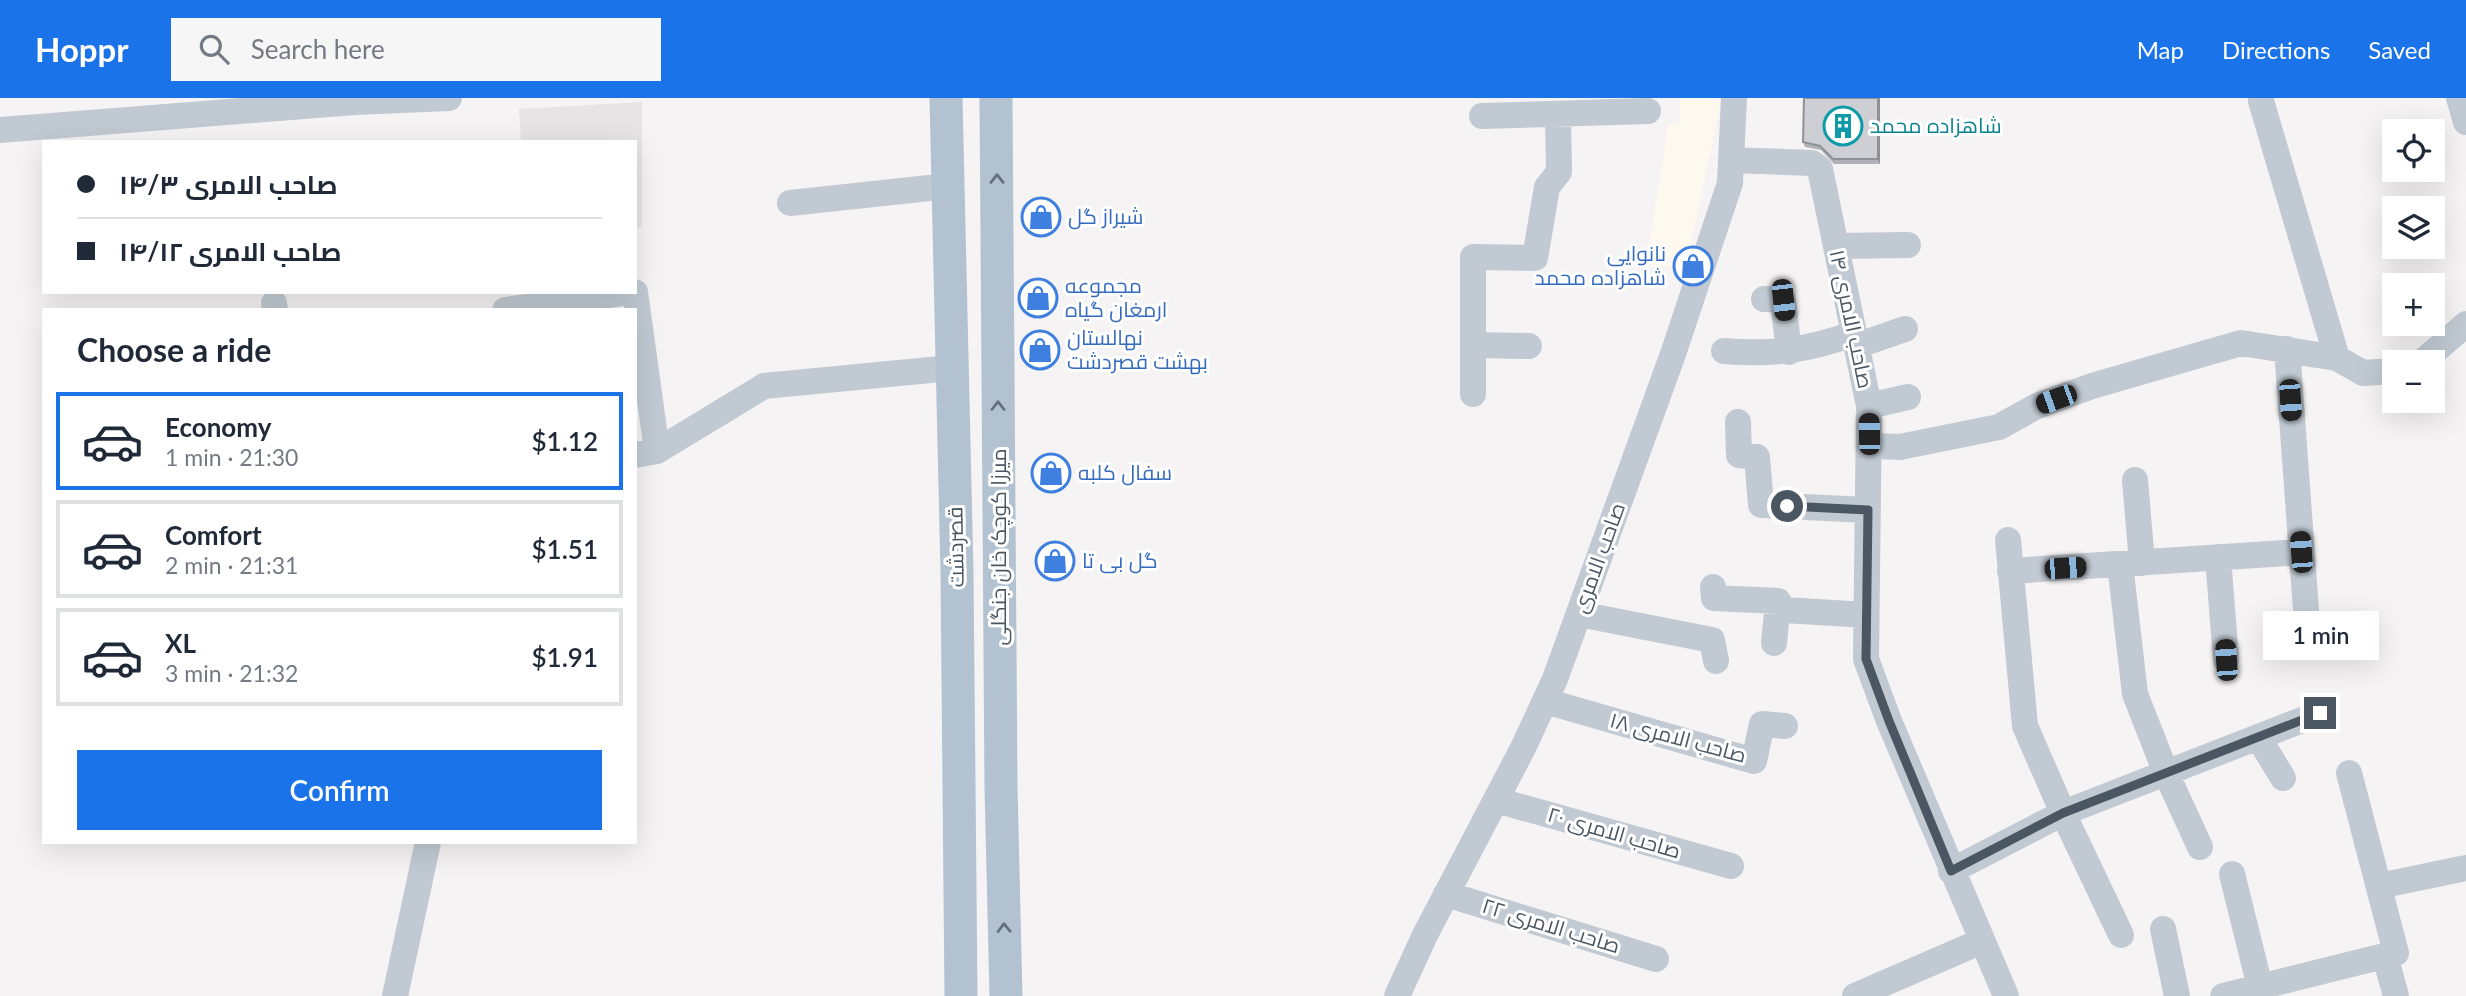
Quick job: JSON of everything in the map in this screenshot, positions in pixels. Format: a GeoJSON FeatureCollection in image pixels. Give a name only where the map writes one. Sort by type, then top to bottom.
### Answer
{"type":"FeatureCollection","features":[{"type":"Feature","properties":{"kind":"main road","name":"قصردشت"},"geometry":{"type":"LineString","coordinates":[[947,98],[958,186],[989,572],[980,996]]}},
{"type":"Feature","properties":{"kind":"main road","name":"قصردشت"},"geometry":{"type":"LineString","coordinates":[[961,996],[957,573],[951,368],[958,186],[968,98]]}},
{"type":"Feature","properties":{"kind":"main road","name":"میرزا کوچک خان جنگلی"},"geometry":{"type":"LineString","coordinates":[[996,98],[989,572],[1000,788],[1006,996]]}},
{"type":"Feature","properties":{"kind":"street"},"geometry":{"type":"LineString","coordinates":[[0,130],[355,100],[449,98]]}},
{"type":"Feature","properties":{"kind":"street","name":"صاحب الامری"},"geometry":{"type":"LineString","coordinates":[[1397,996],[1545,702],[1673,354],[1730,183],[1734,98]]}},
{"type":"Feature","properties":{"kind":"street"},"geometry":{"type":"LineString","coordinates":[[2459,98],[2466,122]]}},
{"type":"Feature","properties":{"kind":"street"},"geometry":{"type":"LineString","coordinates":[[2261,101],[2337,358]]}},
{"type":"Feature","properties":{"kind":"street"},"geometry":{"type":"LineString","coordinates":[[1482,116],[1558,114],[1595,105],[1648,111]]}},
{"type":"Feature","properties":{"kind":"street"},"geometry":{"type":"LineString","coordinates":[[1473,394],[1474,257],[1535,258],[1547,187],[1559,172],[1558,114]]}},
{"type":"Feature","properties":{"kind":"street","name":"۱۴ صاحب الامری"},"geometry":{"type":"LineString","coordinates":[[1731,160],[1812,163],[1820,169],[1869,406],[1862,437],[1868,510],[1866,659],[1951,871],[2006,996]]}},
{"type":"Feature","properties":{"kind":"street"},"geometry":{"type":"LineString","coordinates":[[790,203],[958,186]]}},
{"type":"Feature","properties":{"kind":"street"},"geometry":{"type":"LineString","coordinates":[[1836,246],[1908,245]]}},
{"type":"Feature","properties":{"kind":"street"},"geometry":{"type":"LineString","coordinates":[[519,308],[618,294]]}},
{"type":"Feature","properties":{"kind":"street"},"geometry":{"type":"LineString","coordinates":[[1764,299],[1783,300],[1788,352]]}},
{"type":"Feature","properties":{"kind":"street"},"geometry":{"type":"LineString","coordinates":[[2436,350],[2466,324]]}},
{"type":"Feature","properties":{"kind":"street"},"geometry":{"type":"LineString","coordinates":[[1724,351],[1788,352],[1905,329]]}},
{"type":"Feature","properties":{"kind":"street"},"geometry":{"type":"LineString","coordinates":[[1862,437],[1876,446],[1900,447],[1999,428],[2037,406],[2092,386],[2241,344],[2337,358],[2363,373],[2382,372]]}},
{"type":"Feature","properties":{"kind":"street"},"geometry":{"type":"LineString","coordinates":[[1474,345],[1529,346]]}},
{"type":"Feature","properties":{"kind":"street"},"geometry":{"type":"LineString","coordinates":[[2287,349],[2306,610]]}},
{"type":"Feature","properties":{"kind":"street"},"geometry":{"type":"LineString","coordinates":[[637,350],[646,453],[764,386],[951,368]]}},
{"type":"Feature","properties":{"kind":"street"},"geometry":{"type":"LineString","coordinates":[[1869,406],[1908,397]]}},
{"type":"Feature","properties":{"kind":"street"},"geometry":{"type":"LineString","coordinates":[[1738,422],[1739,455],[1757,457],[1760,505],[1868,510]]}},
{"type":"Feature","properties":{"kind":"street"},"geometry":{"type":"LineString","coordinates":[[2134,480],[2131,564],[2135,694],[2166,773],[2200,847]]}},
{"type":"Feature","properties":{"kind":"street"},"geometry":{"type":"LineString","coordinates":[[2008,540],[2025,726],[2063,813],[2122,935]]}},
{"type":"Feature","properties":{"kind":"street"},"geometry":{"type":"LineString","coordinates":[[2010,571],[2301,552]]}},
{"type":"Feature","properties":{"kind":"street"},"geometry":{"type":"LineString","coordinates":[[2218,557],[2226,660]]}},
{"type":"Feature","properties":{"kind":"street"},"geometry":{"type":"LineString","coordinates":[[1713,587],[1714,598],[1778,601]]}},
{"type":"Feature","properties":{"kind":"street"},"geometry":{"type":"LineString","coordinates":[[1778,601],[1784,610],[1866,615]]}},
{"type":"Feature","properties":{"kind":"street"},"geometry":{"type":"LineString","coordinates":[[1774,643],[1778,601]]}},
{"type":"Feature","properties":{"kind":"street"},"geometry":{"type":"LineString","coordinates":[[1578,614],[1712,640],[1716,661]]}},
{"type":"Feature","properties":{"kind":"street","name":"۱۸ صاحب الامری"},"geometry":{"type":"LineString","coordinates":[[1545,702],[1754,761],[1762,724],[1785,726]]}},
{"type":"Feature","properties":{"kind":"street"},"geometry":{"type":"LineString","coordinates":[[1951,871],[2063,813],[2320,713]]}},
{"type":"Feature","properties":{"kind":"street"},"geometry":{"type":"LineString","coordinates":[[2258,737],[2283,778]]}},
{"type":"Feature","properties":{"kind":"street"},"geometry":{"type":"LineString","coordinates":[[2349,772],[2379,886],[2396,996]]}},
{"type":"Feature","properties":{"kind":"street","name":"۲۰ صاحب الامری"},"geometry":{"type":"LineString","coordinates":[[1496,800],[1731,866]]}},
{"type":"Feature","properties":{"kind":"street"},"geometry":{"type":"LineString","coordinates":[[395,996],[428,844]]}},
{"type":"Feature","properties":{"kind":"street"},"geometry":{"type":"LineString","coordinates":[[2379,886],[2466,868]]}},
{"type":"Feature","properties":{"kind":"street"},"geometry":{"type":"LineString","coordinates":[[2232,874],[2245,992],[2391,954]]}},
{"type":"Feature","properties":{"kind":"street","name":"۲۲ صاحب الامری"},"geometry":{"type":"LineString","coordinates":[[1447,894],[1656,959]]}},
{"type":"Feature","properties":{"kind":"street"},"geometry":{"type":"LineString","coordinates":[[2163,929],[2176,996]]}},
{"type":"Feature","properties":{"kind":"street"},"geometry":{"type":"LineString","coordinates":[[1855,996],[1982,941]]}},
{"type":"Feature","properties":{"kind":"shaded area"},"geometry":{"type":"Polygon","coordinates":[[[1681,98],[1722,98],[1686,266],[1646,267],[1668,124],[1679,125],[1681,98]]]}},
{"type":"Feature","properties":{"kind":"shaded area"},"geometry":{"type":"Polygon","coordinates":[[[642,102],[642,227],[637,228],[637,140],[521,140],[519,109],[642,102]]]}},
{"type":"Feature","properties":{"kind":"building","name":"شاهزاده محمد"},"geometry":{"type":"Polygon","coordinates":[[[1804,98],[1878,98],[1878,159],[1833,159],[1820,146],[1803,142],[1804,98]]]}},
{"type":"Feature","properties":{"kind":"place","name":"شاهزاده محمد"},"geometry":{"type":"Point","coordinates":[1843,126]}},
{"type":"Feature","properties":{"kind":"place","name":"شیراز گل"},"geometry":{"type":"Point","coordinates":[1041,217]}},
{"type":"Feature","properties":{"kind":"place","name":"نانوایی شاهزاده محمد"},"geometry":{"type":"Point","coordinates":[1693,266]}},
{"type":"Feature","properties":{"kind":"place","name":"مجموعه ارمغان گیاه"},"geometry":{"type":"Point","coordinates":[1038,298]}},
{"type":"Feature","properties":{"kind":"place","name":"نهالستان بهشت قصردشت"},"geometry":{"type":"Point","coordinates":[1040,350]}},
{"type":"Feature","properties":{"kind":"place","name":"سفال کلبه"},"geometry":{"type":"Point","coordinates":[1051,473]}},
{"type":"Feature","properties":{"kind":"place","name":"گل بی تا"},"geometry":{"type":"Point","coordinates":[1055,561]}},
{"type":"Feature","properties":{"kind":"route"},"geometry":{"type":"LineString","coordinates":[[1787,506],[1868,510],[1866,659],[1951,871],[2063,813],[2320,713]]}}]}
